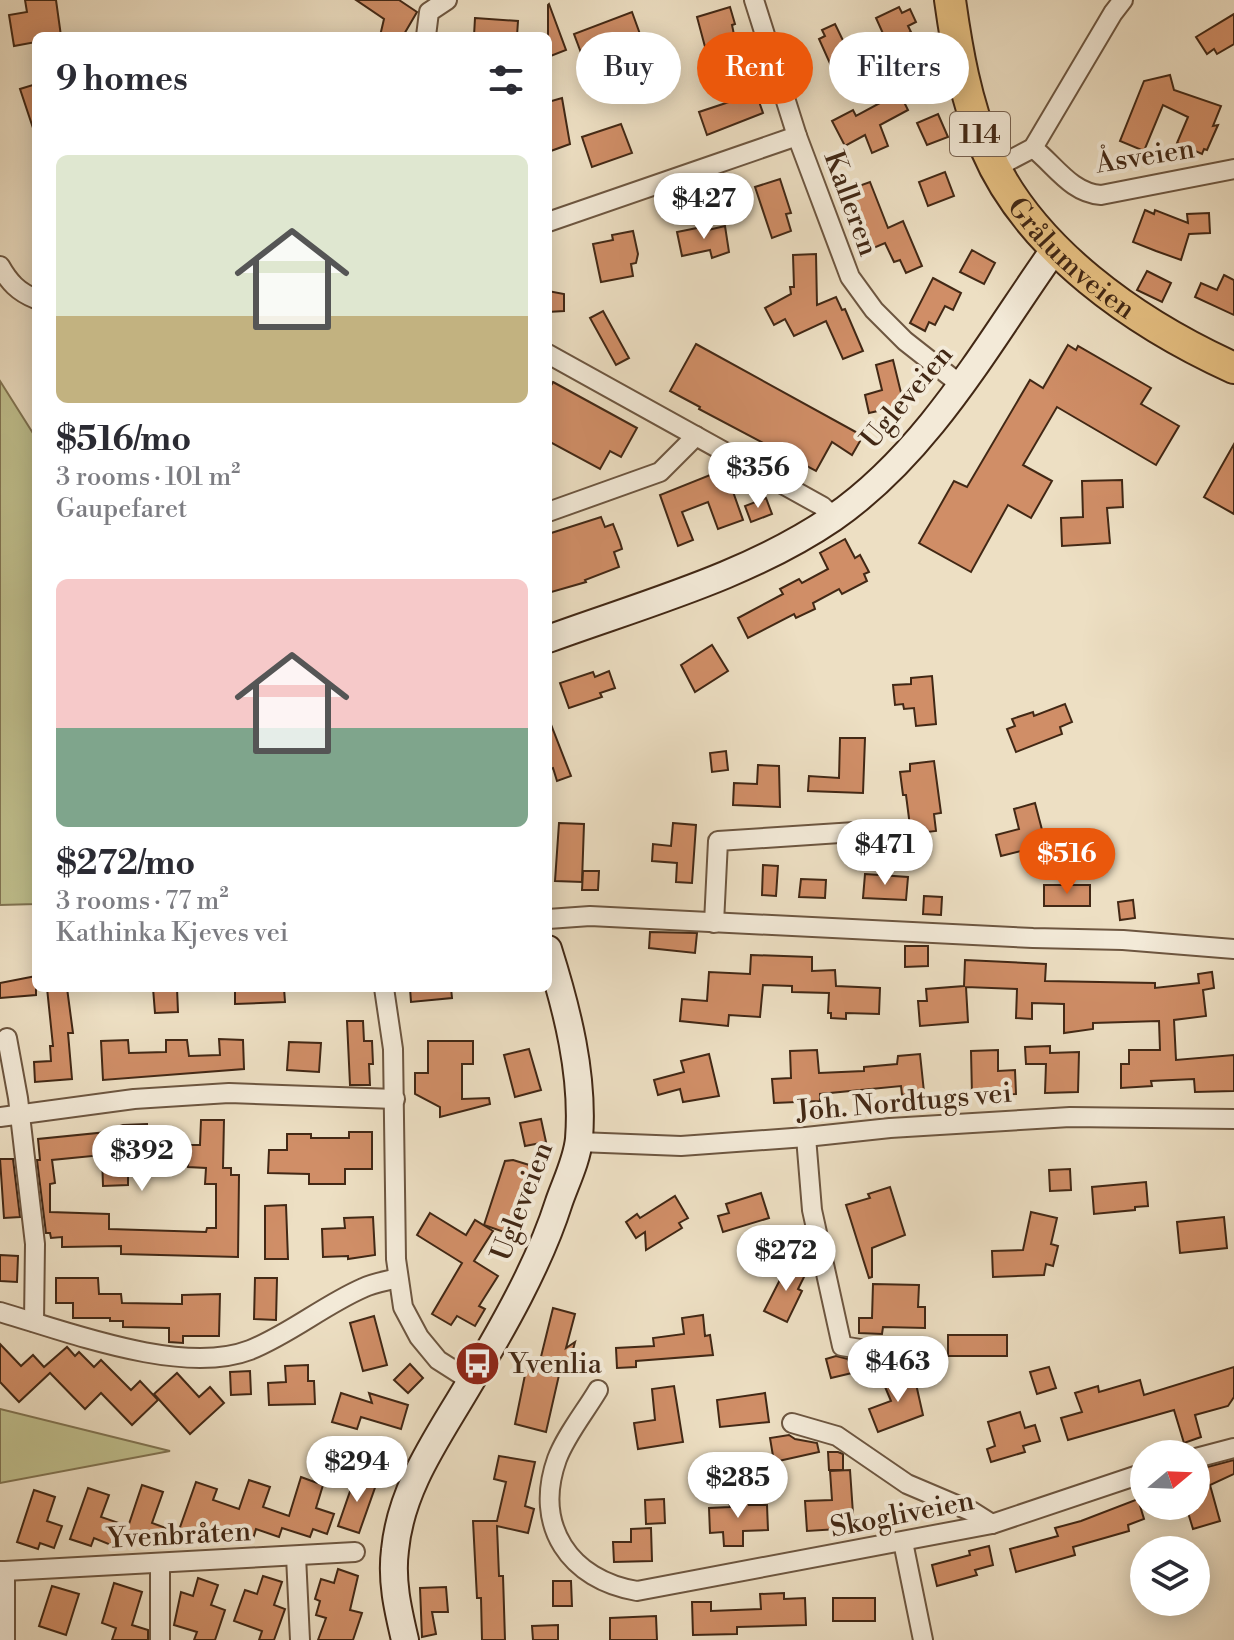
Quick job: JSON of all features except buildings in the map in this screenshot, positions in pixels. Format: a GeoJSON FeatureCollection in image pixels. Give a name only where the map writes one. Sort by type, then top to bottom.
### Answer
{"type":"FeatureCollection","features":[{"type":"Feature","properties":{"kind":"main road","name":"Grålumveien"},"geometry":{"type":"LineString","coordinates":[[950,0],[969,100],[995,168],[1021,206],[1076,268],[1124,306],[1184,343],[1234,368]]}},
{"type":"Feature","properties":{"kind":"street"},"geometry":{"type":"LineString","coordinates":[[426,32],[429,12],[447,0]]}},
{"type":"Feature","properties":{"kind":"street","name":"Kalleren"},"geometry":{"type":"LineString","coordinates":[[754,0],[797,136],[850,277],[874,310],[905,341],[961,385]]}},
{"type":"Feature","properties":{"kind":"street"},"geometry":{"type":"LineString","coordinates":[[995,168],[1033,148],[1123,0]]}},
{"type":"Feature","properties":{"kind":"street"},"geometry":{"type":"LineString","coordinates":[[552,221],[797,136]]}},
{"type":"Feature","properties":{"kind":"street","name":"Åsveien"},"geometry":{"type":"LineString","coordinates":[[1033,148],[1065,178],[1090,194],[1109,194],[1234,169]]}},
{"type":"Feature","properties":{"kind":"street","name":"Ugleveien"},"geometry":{"type":"LineString","coordinates":[[552,638],[726,574],[787,546],[834,517],[867,490],[943,411],[1056,247]]}},
{"type":"Feature","properties":{"kind":"street"},"geometry":{"type":"LineString","coordinates":[[0,266],[10,284],[32,298]]}},
{"type":"Feature","properties":{"kind":"street"},"geometry":{"type":"LineString","coordinates":[[552,356],[822,506],[834,517]]}},
{"type":"Feature","properties":{"kind":"street"},"geometry":{"type":"LineString","coordinates":[[552,511],[660,472],[696,436]]}},
{"type":"Feature","properties":{"kind":"street"},"geometry":{"type":"LineString","coordinates":[[714,923],[718,841],[855,832]]}},
{"type":"Feature","properties":{"kind":"street"},"geometry":{"type":"LineString","coordinates":[[552,919],[590,916],[1123,940],[1234,949]]}},
{"type":"Feature","properties":{"kind":"street","name":"Ugleveien"},"geometry":{"type":"LineString","coordinates":[[405,1640],[394,1590],[394,1570],[405,1503],[416,1474],[471,1381],[547,1240],[579,1142],[578,1084],[571,1034],[552,964]]}},
{"type":"Feature","properties":{"kind":"street"},"geometry":{"type":"LineString","coordinates":[[385,992],[393,1049],[398,1278],[403,1307],[419,1337],[438,1360],[471,1381]]}},
{"type":"Feature","properties":{"kind":"street"},"geometry":{"type":"LineString","coordinates":[[7,1038],[21,1116],[35,1244],[34,1322]]}},
{"type":"Feature","properties":{"kind":"street"},"geometry":{"type":"LineString","coordinates":[[0,1117],[134,1099],[216,1093],[395,1099]]}},
{"type":"Feature","properties":{"kind":"street","name":"Joh. Nordtugs vei"},"geometry":{"type":"LineString","coordinates":[[579,1142],[681,1146],[890,1128],[1070,1117],[1234,1119]]}},
{"type":"Feature","properties":{"kind":"street"},"geometry":{"type":"LineString","coordinates":[[806,1137],[812,1210],[842,1346],[916,1358]]}},
{"type":"Feature","properties":{"kind":"street"},"geometry":{"type":"LineString","coordinates":[[0,1312],[153,1355],[187,1359],[222,1357],[248,1351],[270,1341],[364,1287],[398,1278]]}},
{"type":"Feature","properties":{"kind":"street","name":"Skogliveien"},"geometry":{"type":"LineString","coordinates":[[598,1390],[558,1459],[552,1482],[551,1506],[558,1538],[566,1554],[577,1565],[604,1582],[637,1591],[992,1524],[1130,1478]]}},
{"type":"Feature","properties":{"kind":"street"},"geometry":{"type":"LineString","coordinates":[[792,1423],[837,1436],[907,1484],[973,1512],[992,1524]]}},
{"type":"Feature","properties":{"kind":"street"},"geometry":{"type":"LineString","coordinates":[[1210,1454],[1234,1448]]}},
{"type":"Feature","properties":{"kind":"street"},"geometry":{"type":"LineString","coordinates":[[903,1542],[923,1640]]}},
{"type":"Feature","properties":{"kind":"street","name":"Yvenbråten"},"geometry":{"type":"LineString","coordinates":[[5,1640],[2,1571],[355,1552]]}},
{"type":"Feature","properties":{"kind":"street"},"geometry":{"type":"LineString","coordinates":[[296,1556],[300,1640]]}},
{"type":"Feature","properties":{"kind":"street"},"geometry":{"type":"LineString","coordinates":[[160,1564],[160,1640]]}},
{"type":"Feature","properties":{"kind":"green space"},"geometry":{"type":"Polygon","coordinates":[[[0,381],[32,432],[32,904],[0,905],[0,381]]]}},
{"type":"Feature","properties":{"kind":"green space"},"geometry":{"type":"Polygon","coordinates":[[[0,1409],[170,1451],[0,1483],[0,1409]]]}},
{"type":"Feature","properties":{"kind":"place","name":"Yvenlia"},"geometry":{"type":"Point","coordinates":[478,1363]}}]}
